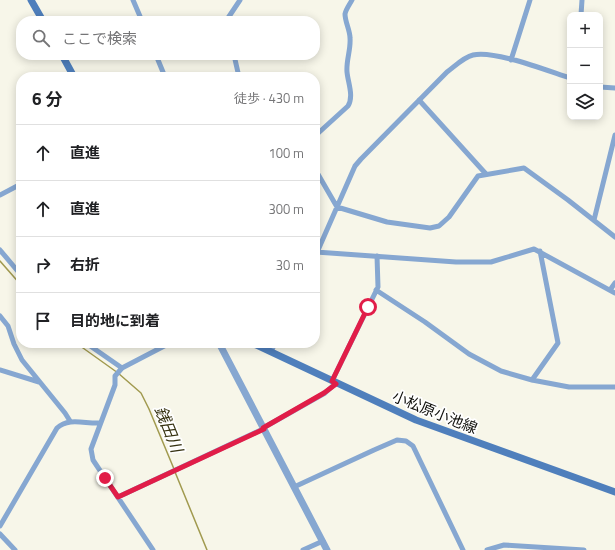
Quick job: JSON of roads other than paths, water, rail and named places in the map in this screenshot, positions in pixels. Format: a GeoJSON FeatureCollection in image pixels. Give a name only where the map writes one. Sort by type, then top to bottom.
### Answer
{"type":"FeatureCollection","features":[{"type":"Feature","properties":{"kind":"main road"},"geometry":{"type":"LineString","coordinates":[[31,0],[40,16]]}},
{"type":"Feature","properties":{"kind":"main road"},"geometry":{"type":"LineString","coordinates":[[65,60],[71,72]]}},
{"type":"Feature","properties":{"kind":"main road","name":"小松原小池線"},"geometry":{"type":"LineString","coordinates":[[263,348],[416,420],[615,492]]}},
{"type":"Feature","properties":{"kind":"street"},"geometry":{"type":"LineString","coordinates":[[133,0],[140,16]]}},
{"type":"Feature","properties":{"kind":"street"},"geometry":{"type":"LineString","coordinates":[[229,16],[240,0]]}},
{"type":"Feature","properties":{"kind":"street"},"geometry":{"type":"LineString","coordinates":[[320,131],[348,106],[350,102],[346,60],[350,49],[350,37],[345,12],[352,0]]}},
{"type":"Feature","properties":{"kind":"street"},"geometry":{"type":"LineString","coordinates":[[511,60],[530,0]]}},
{"type":"Feature","properties":{"kind":"street"},"geometry":{"type":"LineString","coordinates":[[581,12],[582,0]]}},
{"type":"Feature","properties":{"kind":"street"},"geometry":{"type":"LineString","coordinates":[[320,245],[355,166],[447,72],[461,61],[473,55],[492,55],[567,77]]}},
{"type":"Feature","properties":{"kind":"street"},"geometry":{"type":"LineString","coordinates":[[158,60],[163,72]]}},
{"type":"Feature","properties":{"kind":"street"},"geometry":{"type":"LineString","coordinates":[[235,60],[238,72]]}},
{"type":"Feature","properties":{"kind":"street"},"geometry":{"type":"LineString","coordinates":[[603,87],[615,88]]}},
{"type":"Feature","properties":{"kind":"street"},"geometry":{"type":"LineString","coordinates":[[419,100],[486,174]]}},
{"type":"Feature","properties":{"kind":"street"},"geometry":{"type":"LineString","coordinates":[[594,220],[615,136]]}},
{"type":"Feature","properties":{"kind":"street"},"geometry":{"type":"LineString","coordinates":[[320,179],[337,207],[387,222],[430,228],[439,226],[449,217],[478,176],[524,168],[615,237]]}},
{"type":"Feature","properties":{"kind":"street"},"geometry":{"type":"LineString","coordinates":[[0,195],[16,187]]}},
{"type":"Feature","properties":{"kind":"street"},"geometry":{"type":"LineString","coordinates":[[320,254],[377,256],[456,262],[491,262],[516,255],[529,249],[534,249],[615,293]]}},
{"type":"Feature","properties":{"kind":"street"},"geometry":{"type":"LineString","coordinates":[[0,250],[16,270]]}},
{"type":"Feature","properties":{"kind":"street"},"geometry":{"type":"LineString","coordinates":[[532,380],[558,343],[540,251]]}},
{"type":"Feature","properties":{"kind":"street"},"geometry":{"type":"LineString","coordinates":[[118,497],[263,429],[324,393],[334,382],[378,286],[377,256]]}},
{"type":"Feature","properties":{"kind":"street"},"geometry":{"type":"LineString","coordinates":[[610,290],[615,283]]}},
{"type":"Feature","properties":{"kind":"street"},"geometry":{"type":"LineString","coordinates":[[376,290],[425,322],[469,354],[501,371],[532,380],[569,387],[615,387]]}},
{"type":"Feature","properties":{"kind":"street"},"geometry":{"type":"LineString","coordinates":[[0,316],[8,326],[14,344],[22,360],[70,421]]}},
{"type":"Feature","properties":{"kind":"street"},"geometry":{"type":"LineString","coordinates":[[93,348],[122,368]]}},
{"type":"Feature","properties":{"kind":"street"},"geometry":{"type":"LineString","coordinates":[[153,550],[93,460],[91,449],[115,384],[115,376],[122,368],[160,348]]}},
{"type":"Feature","properties":{"kind":"street"},"geometry":{"type":"LineString","coordinates":[[222,348],[327,550]]}},
{"type":"Feature","properties":{"kind":"street"},"geometry":{"type":"LineString","coordinates":[[271,352],[273,348]]}},
{"type":"Feature","properties":{"kind":"street"},"geometry":{"type":"LineString","coordinates":[[0,370],[39,382]]}},
{"type":"Feature","properties":{"kind":"street"},"geometry":{"type":"LineString","coordinates":[[0,526],[57,428],[61,424],[70,421],[100,423]]}},
{"type":"Feature","properties":{"kind":"street"},"geometry":{"type":"LineString","coordinates":[[294,487],[397,440],[406,441],[413,446],[463,550]]}},
{"type":"Feature","properties":{"kind":"street"},"geometry":{"type":"LineString","coordinates":[[0,534],[15,550]]}},
{"type":"Feature","properties":{"kind":"street"},"geometry":{"type":"LineString","coordinates":[[303,550],[323,541]]}},
{"type":"Feature","properties":{"kind":"street"},"geometry":{"type":"LineString","coordinates":[[487,550],[504,545],[584,550]]}},
{"type":"Feature","properties":{"kind":"waterway","name":"銭田川"},"geometry":{"type":"LineString","coordinates":[[0,261],[16,279]]}},
{"type":"Feature","properties":{"kind":"waterway","name":"銭田川"},"geometry":{"type":"LineString","coordinates":[[83,348],[118,373],[141,393],[174,469]]}},
{"type":"Feature","properties":{"kind":"waterway","name":"銭田川"},"geometry":{"type":"LineString","coordinates":[[175,472],[207,550]]}}]}
